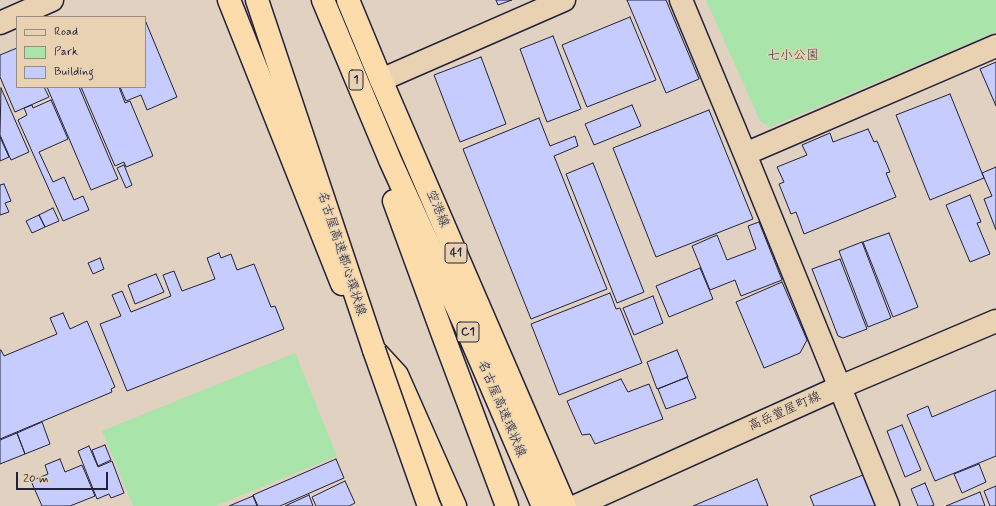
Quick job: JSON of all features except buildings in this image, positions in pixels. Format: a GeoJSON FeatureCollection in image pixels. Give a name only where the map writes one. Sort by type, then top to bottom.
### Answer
{"type":"FeatureCollection","features":[{"type":"Feature","properties":{"kind":"highway"},"geometry":{"type":"LineString","coordinates":[[229,0],[430,506]]}},
{"type":"Feature","properties":{"kind":"highway","name":"名古屋高速都心環状線"},"geometry":{"type":"LineString","coordinates":[[257,0],[374,350],[430,506]]}},
{"type":"Feature","properties":{"kind":"highway","name":"1"},"geometry":{"type":"LineString","coordinates":[[323,0],[390,160]]}},
{"type":"Feature","properties":{"kind":"highway","name":"空港線"},"geometry":{"type":"LineString","coordinates":[[348,0],[381,80],[565,506]]}},
{"type":"Feature","properties":{"kind":"highway"},"geometry":{"type":"LineString","coordinates":[[390,160],[394,201],[507,506]]}},
{"type":"Feature","properties":{"kind":"highway","name":"名古屋高速環状線"},"geometry":{"type":"LineString","coordinates":[[390,160],[465,325],[543,506]]}},
{"type":"Feature","properties":{"kind":"highway"},"geometry":{"type":"LineString","coordinates":[[374,350],[397,375],[455,506]]}},
{"type":"Feature","properties":{"kind":"street"},"geometry":{"type":"LineString","coordinates":[[0,23],[52,0]]}},
{"type":"Feature","properties":{"kind":"street"},"geometry":{"type":"LineString","coordinates":[[381,80],[564,0]]}},
{"type":"Feature","properties":{"kind":"street"},"geometry":{"type":"LineString","coordinates":[[681,0],[746,154],[888,506]]}},
{"type":"Feature","properties":{"kind":"street"},"geometry":{"type":"LineString","coordinates":[[746,154],[996,46]]}},
{"type":"Feature","properties":{"kind":"street","name":"高岳萱屋町線"},"geometry":{"type":"LineString","coordinates":[[576,506],[840,387],[996,321]]}},
{"type":"Feature","properties":{"kind":"green space","name":"七小公園"},"geometry":{"type":"Polygon","coordinates":[[[706,0],[996,0],[996,32],[770,127],[760,121],[706,0]]]}},
{"type":"Feature","properties":{"kind":"green space"},"geometry":{"type":"Polygon","coordinates":[[[295,353],[337,456],[215,506],[133,506],[102,431],[295,353]]]}}]}
